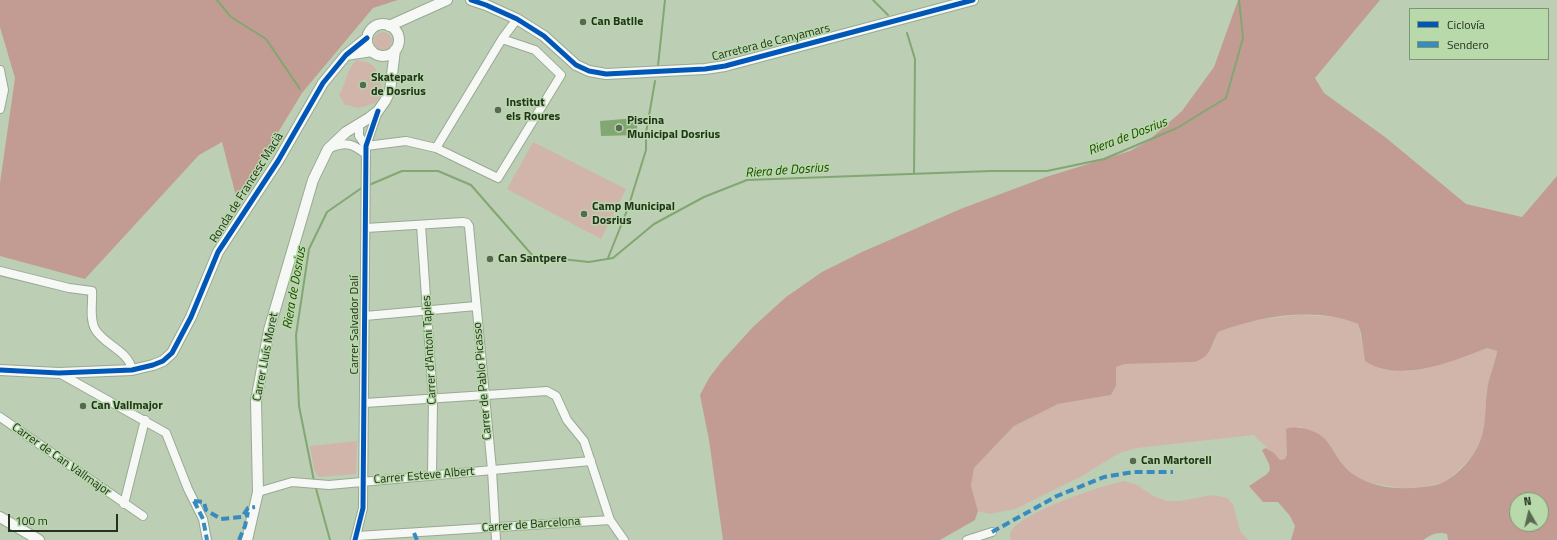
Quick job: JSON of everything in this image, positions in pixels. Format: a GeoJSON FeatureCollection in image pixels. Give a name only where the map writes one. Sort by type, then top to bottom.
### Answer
{"type":"FeatureCollection","features":[{"type":"Feature","properties":{"kind":"street"},"geometry":{"type":"LineString","coordinates":[[392,73],[367,43],[367,38],[375,26],[389,26],[410,18],[447,0]]}},
{"type":"Feature","properties":{"kind":"street","name":"Carretera de Canyamars"},"geometry":{"type":"LineString","coordinates":[[471,0],[486,5],[517,20],[544,36],[576,65],[589,71],[606,74],[704,69],[725,66],[973,0]]}},
{"type":"Feature","properties":{"kind":"street"},"geometry":{"type":"LineString","coordinates":[[346,55],[391,54],[397,46],[398,36],[410,18]]}},
{"type":"Feature","properties":{"kind":"street"},"geometry":{"type":"LineString","coordinates":[[436,148],[502,38],[517,20]]}},
{"type":"Feature","properties":{"kind":"street"},"geometry":{"type":"LineString","coordinates":[[389,26],[398,36]]}},
{"type":"Feature","properties":{"kind":"street","name":"Ronda de Francesc Macià"},"geometry":{"type":"LineString","coordinates":[[0,370],[59,373],[132,370],[153,366],[164,361],[172,353],[191,317],[218,252],[278,161],[323,83],[346,55],[367,38]]}},
{"type":"Feature","properties":{"kind":"street"},"geometry":{"type":"LineString","coordinates":[[328,149],[341,144],[353,144],[366,150],[406,141],[436,148],[498,178],[561,75],[535,50],[502,38]]}},
{"type":"Feature","properties":{"kind":"street","name":"Carrer Lluís Moret"},"geometry":{"type":"LineString","coordinates":[[247,540],[258,492],[256,401],[269,330],[313,180],[320,162],[328,149],[346,132],[359,126],[378,111],[390,92],[395,50]]}},
{"type":"Feature","properties":{"kind":"street"},"geometry":{"type":"LineString","coordinates":[[0,70],[4,90],[0,109]]}},
{"type":"Feature","properties":{"kind":"street","name":"Carrer Salvador Dalí"},"geometry":{"type":"LineString","coordinates":[[356,538],[363,508],[366,150],[378,111]]}},
{"type":"Feature","properties":{"kind":"street","name":"Carrer Salvador Dalí"},"geometry":{"type":"LineString","coordinates":[[359,126],[359,136],[366,150]]}},
{"type":"Feature","properties":{"kind":"street","name":"Carrer de Pablo Picasso"},"geometry":{"type":"LineString","coordinates":[[421,225],[467,223],[469,226],[492,470],[496,540]]}},
{"type":"Feature","properties":{"kind":"street"},"geometry":{"type":"LineString","coordinates":[[366,228],[421,225]]}},
{"type":"Feature","properties":{"kind":"street","name":"Carrer d'Antoni Tapies"},"geometry":{"type":"LineString","coordinates":[[421,225],[433,399],[432,475]]}},
{"type":"Feature","properties":{"kind":"street"},"geometry":{"type":"LineString","coordinates":[[0,271],[68,288],[92,291],[91,313],[95,329],[106,341],[131,361],[132,370]]}},
{"type":"Feature","properties":{"kind":"street"},"geometry":{"type":"LineString","coordinates":[[365,316],[476,306]]}},
{"type":"Feature","properties":{"kind":"street"},"geometry":{"type":"LineString","coordinates":[[59,373],[166,433],[188,489],[203,519],[207,540]]}},
{"type":"Feature","properties":{"kind":"street"},"geometry":{"type":"LineString","coordinates":[[365,403],[547,391],[552,392],[556,396],[567,420],[584,441],[610,520],[624,540]]}},
{"type":"Feature","properties":{"kind":"street","name":"Carrer de Can Vallmajor"},"geometry":{"type":"LineString","coordinates":[[0,417],[142,516]]}},
{"type":"Feature","properties":{"kind":"street"},"geometry":{"type":"LineString","coordinates":[[124,504],[145,420]]}},
{"type":"Feature","properties":{"kind":"street","name":"Carrer Esteve Albert"},"geometry":{"type":"LineString","coordinates":[[258,492],[292,482],[329,485],[591,461]]}},
{"type":"Feature","properties":{"kind":"street"},"geometry":{"type":"LineString","coordinates":[[0,516],[39,540]]}},
{"type":"Feature","properties":{"kind":"street","name":"Carrer de Barcelona"},"geometry":{"type":"LineString","coordinates":[[356,538],[610,520]]}},
{"type":"Feature","properties":{"kind":"street"},"geometry":{"type":"LineString","coordinates":[[967,540],[992,532]]}},
{"type":"Feature","properties":{"kind":"shaded area"},"geometry":{"type":"Polygon","coordinates":[[[0,0],[398,0],[373,8],[302,93],[237,200],[222,142],[199,155],[85,279],[0,256],[0,183],[15,78],[0,27],[0,0]]]}},
{"type":"Feature","properties":{"kind":"shaded area"},"geometry":{"type":"Polygon","coordinates":[[[1238,0],[1380,0],[1315,78],[1324,93],[1385,137],[1466,204],[1522,217],[1557,176],[1557,540],[1448,540],[1447,534],[1437,533],[1423,540],[1291,540],[1295,526],[1290,516],[1278,502],[1263,502],[1249,486],[1267,474],[1270,470],[1269,464],[1262,450],[1266,448],[1274,453],[1280,460],[1285,459],[1287,454],[1286,429],[1301,428],[1317,433],[1325,439],[1348,470],[1366,481],[1381,486],[1403,488],[1440,484],[1451,478],[1469,461],[1481,439],[1484,426],[1486,397],[1497,351],[1487,348],[1459,359],[1426,368],[1394,370],[1379,368],[1365,361],[1361,333],[1358,324],[1324,315],[1306,314],[1288,315],[1251,321],[1218,332],[1208,354],[1201,360],[1195,362],[1125,364],[1116,367],[1116,386],[1111,395],[1058,404],[1014,426],[974,468],[971,486],[978,511],[975,520],[940,540],[723,540],[709,440],[700,395],[709,378],[722,361],[753,327],[786,297],[822,272],[862,252],[963,208],[1046,177],[1130,151],[1148,141],[1182,111],[1214,67],[1238,0]]]}},
{"type":"Feature","properties":{"kind":"shaded area"},"geometry":{"type":"Polygon","coordinates":[[[383,32],[389,35],[392,41],[389,47],[383,50],[377,47],[374,41],[377,35],[383,32]]]}},
{"type":"Feature","properties":{"kind":"shaded area","name":"Skatepark de Dosrius"},"geometry":{"type":"Polygon","coordinates":[[[356,60],[369,63],[375,67],[380,78],[381,85],[380,97],[377,101],[357,108],[345,105],[339,95],[350,69],[356,60]]]}},
{"type":"Feature","properties":{"kind":"shaded area","name":"Piscina Municipal Dosrius"},"geometry":{"type":"Polygon","coordinates":[[[636,118],[638,135],[601,136],[600,121],[636,118]]]}},
{"type":"Feature","properties":{"kind":"shaded area","name":"Camp Municipal Dosrius"},"geometry":{"type":"Polygon","coordinates":[[[533,142],[626,189],[601,239],[507,189],[533,142]]]}},
{"type":"Feature","properties":{"kind":"shaded area"},"geometry":{"type":"Polygon","coordinates":[[[1299,315],[1339,317],[1358,324],[1364,352],[1406,372],[1454,360],[1487,348],[1497,351],[1487,390],[1484,431],[1472,457],[1443,483],[1422,487],[1402,488],[1370,483],[1360,479],[1345,467],[1324,438],[1298,426],[1287,447],[1285,459],[1280,460],[1254,435],[1137,448],[1119,453],[1082,476],[1015,509],[989,514],[978,511],[971,486],[974,468],[1014,426],[1058,404],[1111,395],[1116,386],[1116,367],[1125,364],[1195,362],[1201,360],[1208,354],[1218,332],[1249,321],[1299,315]]]}},
{"type":"Feature","properties":{"kind":"shaded area"},"geometry":{"type":"Polygon","coordinates":[[[357,441],[356,474],[319,477],[314,470],[310,446],[357,441]]]}},
{"type":"Feature","properties":{"kind":"shaded area"},"geometry":{"type":"Polygon","coordinates":[[[1124,481],[1137,485],[1153,496],[1167,501],[1180,501],[1213,495],[1227,498],[1233,504],[1240,531],[1248,540],[1010,539],[1012,530],[1020,523],[1047,507],[1099,488],[1124,481]]]}},
{"type":"Feature","properties":{"kind":"waterway"},"geometry":{"type":"LineString","coordinates":[[217,0],[231,17],[266,39],[300,89]]}},
{"type":"Feature","properties":{"kind":"waterway"},"geometry":{"type":"LineString","coordinates":[[658,66],[665,0]]}},
{"type":"Feature","properties":{"kind":"waterway"},"geometry":{"type":"LineString","coordinates":[[873,0],[888,15]]}},
{"type":"Feature","properties":{"kind":"waterway","name":"Riera de Dosrius"},"geometry":{"type":"LineString","coordinates":[[369,185],[402,171],[438,171],[471,185],[533,256],[589,262],[613,258],[654,224],[704,197],[747,180],[991,171],[1047,171],[1104,159],[1177,128],[1226,98],[1243,38],[1239,0]]}},
{"type":"Feature","properties":{"kind":"waterway"},"geometry":{"type":"LineString","coordinates":[[907,33],[915,59],[914,174]]}},
{"type":"Feature","properties":{"kind":"waterway"},"geometry":{"type":"LineString","coordinates":[[608,258],[628,208],[646,150],[646,133],[655,81]]}},
{"type":"Feature","properties":{"kind":"waterway","name":"Riera de Dosrius"},"geometry":{"type":"LineString","coordinates":[[314,481],[299,406],[296,335],[309,249],[327,212],[363,187]]}},
{"type":"Feature","properties":{"kind":"waterway","name":"Riera de Dosrius"},"geometry":{"type":"LineString","coordinates":[[315,485],[330,540]]}},
{"type":"Feature","properties":{"kind":"marked path"},"geometry":{"type":"LineString","coordinates":[[992,532],[1057,496],[1104,477],[1133,472],[1173,472]]}},
{"type":"Feature","properties":{"kind":"marked path"},"geometry":{"type":"LineString","coordinates":[[194,501],[204,502],[206,510],[221,519],[242,517],[248,508],[255,507]]}},
{"type":"Feature","properties":{"kind":"marked path"},"geometry":{"type":"LineString","coordinates":[[194,501],[203,519],[207,540]]}},
{"type":"Feature","properties":{"kind":"marked path"},"geometry":{"type":"LineString","coordinates":[[239,540],[245,526],[248,512]]}},
{"type":"Feature","properties":{"kind":"marked path"},"geometry":{"type":"LineString","coordinates":[[414,533],[417,540]]}},
{"type":"Feature","properties":{"kind":"cycle path"},"geometry":{"type":"LineString","coordinates":[[471,0],[517,19],[544,36],[576,65],[589,71],[606,74],[705,69],[725,66],[973,0]]}},
{"type":"Feature","properties":{"kind":"cycle path"},"geometry":{"type":"LineString","coordinates":[[0,370],[59,373],[132,370],[163,361],[172,353],[191,317],[218,252],[278,161],[323,83],[346,55],[367,38]]}},
{"type":"Feature","properties":{"kind":"cycle path"},"geometry":{"type":"LineString","coordinates":[[355,540],[363,508],[366,146],[378,111]]}},
{"type":"Feature","properties":{"kind":"place","name":"Can Batlle"},"geometry":{"type":"Point","coordinates":[583,22]}},
{"type":"Feature","properties":{"kind":"place","name":"Skatepark de Dosrius"},"geometry":{"type":"Point","coordinates":[363,85]}},
{"type":"Feature","properties":{"kind":"place","name":"Institut els Roures"},"geometry":{"type":"Point","coordinates":[498,110]}},
{"type":"Feature","properties":{"kind":"place","name":"Piscina Municipal Dosrius"},"geometry":{"type":"Point","coordinates":[619,128]}},
{"type":"Feature","properties":{"kind":"place","name":"Camp Municipal Dosrius"},"geometry":{"type":"Point","coordinates":[584,214]}},
{"type":"Feature","properties":{"kind":"place","name":"Can Santpere"},"geometry":{"type":"Point","coordinates":[490,259]}},
{"type":"Feature","properties":{"kind":"place","name":"Can Vallmajor"},"geometry":{"type":"Point","coordinates":[83,406]}},
{"type":"Feature","properties":{"kind":"place","name":"Can Martorell"},"geometry":{"type":"Point","coordinates":[1133,461]}}]}
